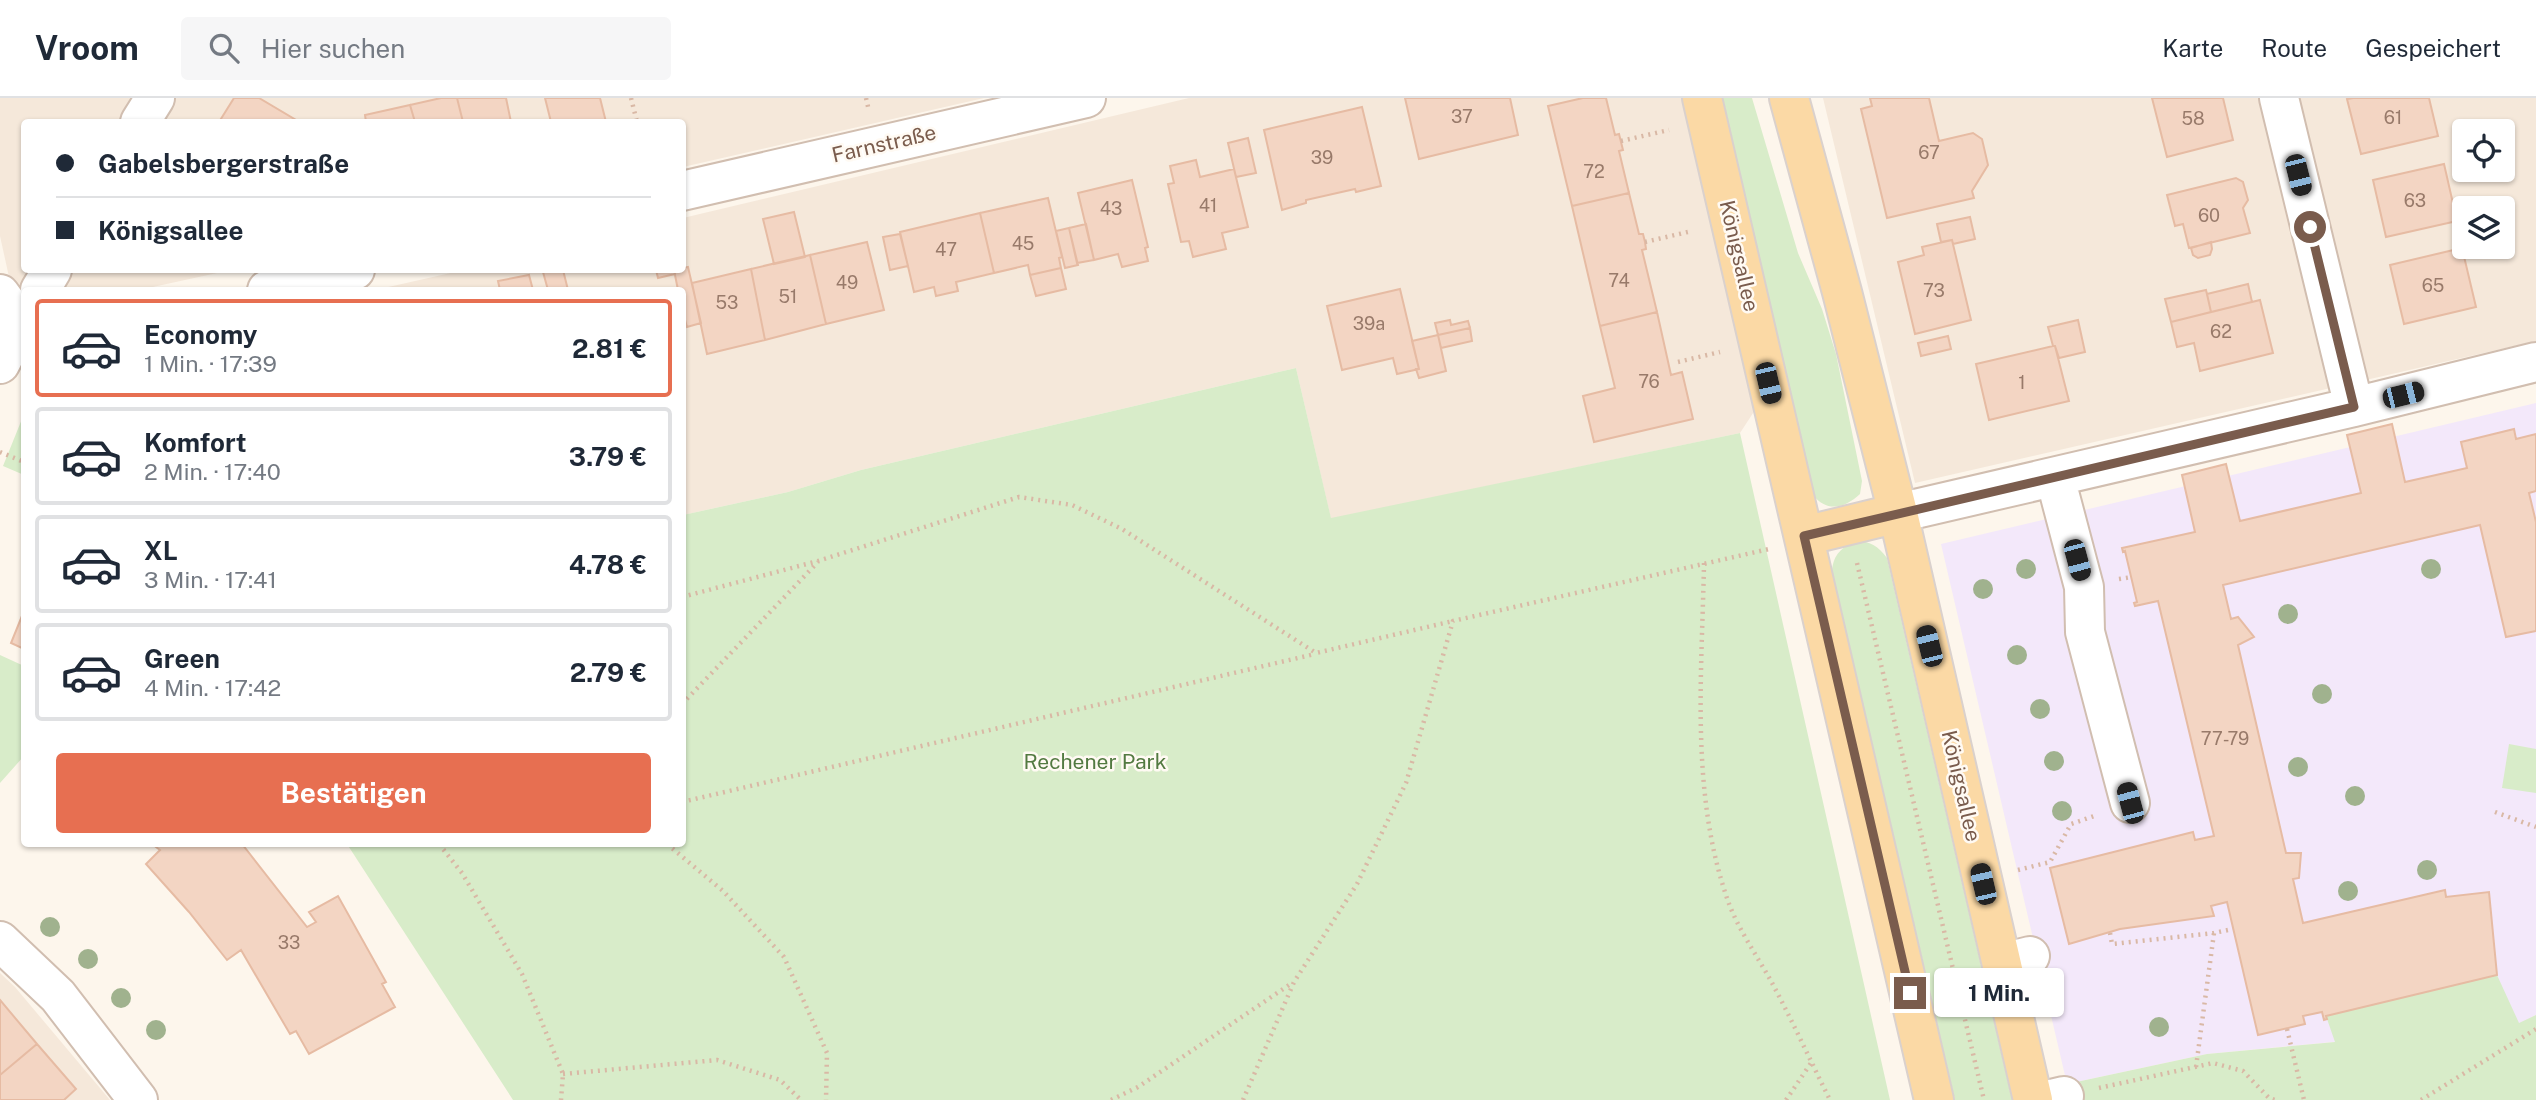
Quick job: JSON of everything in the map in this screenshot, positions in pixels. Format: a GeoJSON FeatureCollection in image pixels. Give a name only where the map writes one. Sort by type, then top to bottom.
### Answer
{"type":"FeatureCollection","features":[{"type":"Feature","properties":{"kind":"main road","name":"Königsallee"},"geometry":{"type":"LineString","coordinates":[[1702,98],[1787,542],[1934,1100]]}},
{"type":"Feature","properties":{"kind":"main road","name":"Königsallee"},"geometry":{"type":"LineString","coordinates":[[1789,98],[2016,960],[2048,1099]]}},
{"type":"Feature","properties":{"kind":"main road"},"geometry":{"type":"LineString","coordinates":[[1787,542],[1898,513]]}},
{"type":"Feature","properties":{"kind":"street"},"geometry":{"type":"LineString","coordinates":[[142,119],[155,98]]}},
{"type":"Feature","properties":{"kind":"street","name":"Farnstraße"},"geometry":{"type":"LineString","coordinates":[[686,190],[1086,98]]}},
{"type":"Feature","properties":{"kind":"street"},"geometry":{"type":"LineString","coordinates":[[2279,98],[2354,407]]}},
{"type":"Feature","properties":{"kind":"street"},"geometry":{"type":"LineString","coordinates":[[280,287],[342,273]]}},
{"type":"Feature","properties":{"kind":"street"},"geometry":{"type":"LineString","coordinates":[[0,364],[18,315]]}},
{"type":"Feature","properties":{"kind":"street"},"geometry":{"type":"LineString","coordinates":[[1898,513],[2536,362]]}},
{"type":"Feature","properties":{"kind":"street"},"geometry":{"type":"LineString","coordinates":[[2055,477],[2084,587],[2085,632],[2130,803]]}},
{"type":"Feature","properties":{"kind":"street"},"geometry":{"type":"LineString","coordinates":[[0,941],[58,996],[138,1100]]}},
{"type":"Feature","properties":{"kind":"path"},"geometry":{"type":"LineString","coordinates":[[631,98],[636,119]]}},
{"type":"Feature","properties":{"kind":"path"},"geometry":{"type":"LineString","coordinates":[[1621,141],[1669,130]]}},
{"type":"Feature","properties":{"kind":"path"},"geometry":{"type":"LineString","coordinates":[[1645,242],[1692,231]]}},
{"type":"Feature","properties":{"kind":"path"},"geometry":{"type":"LineString","coordinates":[[1678,362],[1720,352]]}},
{"type":"Feature","properties":{"kind":"path"},"geometry":{"type":"LineString","coordinates":[[0,452],[21,461]]}},
{"type":"Feature","properties":{"kind":"path"},"geometry":{"type":"LineString","coordinates":[[686,596],[818,561],[1019,497],[1072,505],[1122,529],[1316,653]]}},
{"type":"Feature","properties":{"kind":"path"},"geometry":{"type":"LineString","coordinates":[[686,801],[1787,542]]}},
{"type":"Feature","properties":{"kind":"path"},"geometry":{"type":"LineString","coordinates":[[1856,556],[1984,1100]]}},
{"type":"Feature","properties":{"kind":"path"},"geometry":{"type":"LineString","coordinates":[[686,700],[818,561]]}},
{"type":"Feature","properties":{"kind":"path"},"geometry":{"type":"LineString","coordinates":[[1704,563],[1700,724],[1706,798],[1715,850],[1728,902],[1786,1008],[1830,1100]]}},
{"type":"Feature","properties":{"kind":"path"},"geometry":{"type":"LineString","coordinates":[[1243,1100],[1294,982],[1357,884],[1406,783],[1453,621]]}},
{"type":"Feature","properties":{"kind":"path"},"geometry":{"type":"LineString","coordinates":[[2011,872],[2050,862],[2071,824],[2130,803]]}},
{"type":"Feature","properties":{"kind":"path"},"geometry":{"type":"LineString","coordinates":[[2495,812],[2536,827]]}},
{"type":"Feature","properties":{"kind":"path"},"geometry":{"type":"LineString","coordinates":[[441,847],[462,873],[522,974],[563,1074],[561,1100]]}},
{"type":"Feature","properties":{"kind":"path"},"geometry":{"type":"LineString","coordinates":[[671,847],[723,891],[784,957],[827,1053],[826,1100]]}},
{"type":"Feature","properties":{"kind":"path"},"geometry":{"type":"LineString","coordinates":[[2110,933],[2112,944],[2233,929]]}},
{"type":"Feature","properties":{"kind":"path"},"geometry":{"type":"LineString","coordinates":[[2196,1067],[2214,933]]}},
{"type":"Feature","properties":{"kind":"path"},"geometry":{"type":"LineString","coordinates":[[1111,1100],[1138,1087],[1294,982]]}},
{"type":"Feature","properties":{"kind":"path"},"geometry":{"type":"LineString","coordinates":[[2287,1029],[2304,1100]]}},
{"type":"Feature","properties":{"kind":"path"},"geometry":{"type":"LineString","coordinates":[[2421,1100],[2536,1029]]}},
{"type":"Feature","properties":{"kind":"path"},"geometry":{"type":"LineString","coordinates":[[563,1074],[718,1060],[780,1080],[801,1100]]}},
{"type":"Feature","properties":{"kind":"path"},"geometry":{"type":"LineString","coordinates":[[1786,1100],[1811,1063]]}},
{"type":"Feature","properties":{"kind":"path"},"geometry":{"type":"LineString","coordinates":[[2048,1099],[2213,1063],[2243,1071],[2269,1099],[2275,1100]]}},
{"type":"Feature","properties":{"kind":"shaded area"},"geometry":{"type":"Polygon","coordinates":[[[0,98],[984,98],[686,166],[686,119],[21,119],[21,273],[217,273],[153,287],[21,287],[18,318],[0,236],[0,98]]]}},
{"type":"Feature","properties":{"kind":"shaded area"},"geometry":{"type":"Polygon","coordinates":[[[1189,98],[1682,98],[1757,407],[1740,433],[1331,519],[1296,368],[861,470],[788,492],[686,514],[686,287],[388,287],[451,273],[686,273],[686,217],[1189,98]]]}},
{"type":"Feature","properties":{"kind":"shaded area"},"geometry":{"type":"Polygon","coordinates":[[[1823,98],[2536,98],[2536,341],[1915,483],[1823,98]]]}},
{"type":"Feature","properties":{"kind":"shaded area"},"geometry":{"type":"Polygon","coordinates":[[[2536,403],[2536,1015],[2519,1024],[2207,1054],[2067,1084],[1941,544],[2536,403]]]}},
{"type":"Feature","properties":{"kind":"shaded area"},"geometry":{"type":"Polygon","coordinates":[[[0,973],[15,987],[110,1100],[0,1100],[0,973]]]}},
{"type":"Feature","properties":{"kind":"green space"},"geometry":{"type":"Polygon","coordinates":[[[1723,98],[1752,98],[1798,253],[1822,309],[1836,354],[1862,481],[1860,494],[1842,505],[1824,504],[1813,495],[1723,98]]]}},
{"type":"Feature","properties":{"kind":"green space","name":"Rechener Park"},"geometry":{"type":"Polygon","coordinates":[[[1296,368],[1331,518],[1740,433],[1890,1100],[513,1100],[349,847],[686,847],[686,514],[788,492],[861,470],[1296,368]]]}},
{"type":"Feature","properties":{"kind":"green space"},"geometry":{"type":"Polygon","coordinates":[[[21,421],[21,474],[3,466],[21,421]]]}},
{"type":"Feature","properties":{"kind":"green space"},"geometry":{"type":"Polygon","coordinates":[[[1856,541],[1873,545],[1887,558],[2012,1100],[1955,1100],[1832,570],[1839,552],[1856,541]]]}},
{"type":"Feature","properties":{"kind":"green space"},"geometry":{"type":"Polygon","coordinates":[[[0,655],[21,665],[21,759],[0,783],[0,655]]]}},
{"type":"Feature","properties":{"kind":"green space"},"geometry":{"type":"Polygon","coordinates":[[[2509,744],[2536,749],[2536,793],[2502,788],[2509,744]]]}},
{"type":"Feature","properties":{"kind":"green space"},"geometry":{"type":"Polygon","coordinates":[[[2445,890],[2447,897],[2489,892],[2497,975],[2519,1023],[2536,1015],[2536,1100],[2071,1100],[2067,1084],[2207,1054],[2335,1042],[2304,923],[2445,890]]]}},
{"type":"Feature","properties":{"kind":"building"},"geometry":{"type":"Polygon","coordinates":[[[234,98],[259,98],[294,119],[221,119],[234,98]]]}},
{"type":"Feature","properties":{"kind":"building"},"geometry":{"type":"Polygon","coordinates":[[[441,98],[457,98],[462,119],[414,119],[410,105],[441,98]]]}},
{"type":"Feature","properties":{"kind":"building"},"geometry":{"type":"Polygon","coordinates":[[[457,98],[506,98],[510,119],[462,119],[457,98]]]}},
{"type":"Feature","properties":{"kind":"building"},"geometry":{"type":"Polygon","coordinates":[[[545,98],[600,98],[605,119],[550,119],[545,98]]]}},
{"type":"Feature","properties":{"kind":"building"},"geometry":{"type":"Polygon","coordinates":[[[1405,98],[1510,98],[1518,135],[1419,159],[1405,98]]]}},
{"type":"Feature","properties":{"kind":"building"},"geometry":{"type":"Polygon","coordinates":[[[1583,98],[1606,98],[1615,135],[1619,134],[1623,150],[1619,151],[1629,193],[1572,206],[1548,106],[1583,98]]]}},
{"type":"Feature","properties":{"kind":"building"},"geometry":{"type":"Polygon","coordinates":[[[1870,98],[1929,98],[1939,141],[1973,133],[1982,139],[1988,165],[1972,191],[1974,198],[1887,218],[1861,109],[1872,106],[1870,98]]]}},
{"type":"Feature","properties":{"kind":"building"},"geometry":{"type":"Polygon","coordinates":[[[2152,98],[2223,98],[2233,140],[2167,157],[2152,98]]]}},
{"type":"Feature","properties":{"kind":"building"},"geometry":{"type":"Polygon","coordinates":[[[2429,98],[2438,136],[2361,154],[2347,99],[2429,98]]]}},
{"type":"Feature","properties":{"kind":"building"},"geometry":{"type":"Polygon","coordinates":[[[410,105],[414,119],[366,119],[365,115],[410,105]]]}},
{"type":"Feature","properties":{"kind":"building"},"geometry":{"type":"Polygon","coordinates":[[[1362,107],[1381,186],[1306,200],[1306,203],[1282,210],[1264,130],[1362,107]]]}},
{"type":"Feature","properties":{"kind":"building"},"geometry":{"type":"Polygon","coordinates":[[[1248,138],[1256,173],[1236,177],[1228,143],[1248,138]]]}},
{"type":"Feature","properties":{"kind":"building"},"geometry":{"type":"Polygon","coordinates":[[[1196,160],[1200,177],[1234,169],[1248,227],[1222,233],[1226,249],[1193,257],[1189,241],[1181,242],[1168,184],[1174,183],[1170,166],[1196,160]]]}},
{"type":"Feature","properties":{"kind":"building"},"geometry":{"type":"Polygon","coordinates":[[[2444,164],[2452,199],[2452,222],[2386,237],[2373,180],[2444,164]]]}},
{"type":"Feature","properties":{"kind":"building"},"geometry":{"type":"Polygon","coordinates":[[[2236,178],[2243,182],[2248,200],[2243,208],[2250,233],[2189,248],[2183,224],[2175,226],[2167,195],[2236,178]]]}},
{"type":"Feature","properties":{"kind":"building"},"geometry":{"type":"Polygon","coordinates":[[[1132,180],[1148,247],[1145,248],[1148,261],[1122,267],[1118,254],[1094,260],[1078,193],[1132,180]]]}},
{"type":"Feature","properties":{"kind":"building"},"geometry":{"type":"Polygon","coordinates":[[[1629,193],[1639,234],[1643,234],[1645,242],[1646,249],[1642,250],[1657,312],[1600,326],[1572,206],[1629,193]]]}},
{"type":"Feature","properties":{"kind":"building"},"geometry":{"type":"Polygon","coordinates":[[[1048,198],[1062,257],[1059,258],[1061,268],[1030,275],[1028,265],[994,273],[980,213],[1048,198]]]}},
{"type":"Feature","properties":{"kind":"building"},"geometry":{"type":"Polygon","coordinates":[[[794,212],[805,257],[774,264],[763,219],[794,212]]]}},
{"type":"Feature","properties":{"kind":"building"},"geometry":{"type":"Polygon","coordinates":[[[980,213],[994,273],[956,282],[958,291],[936,296],[934,287],[914,292],[900,232],[980,213]]]}},
{"type":"Feature","properties":{"kind":"building"},"geometry":{"type":"Polygon","coordinates":[[[1970,217],[1975,239],[1953,244],[1952,240],[1941,242],[1937,224],[1970,217]]]}},
{"type":"Feature","properties":{"kind":"building"},"geometry":{"type":"Polygon","coordinates":[[[1086,224],[1094,260],[1077,263],[1069,228],[1086,224]]]}},
{"type":"Feature","properties":{"kind":"building"},"geometry":{"type":"Polygon","coordinates":[[[1069,228],[1078,265],[1065,268],[1056,231],[1069,228]]]}},
{"type":"Feature","properties":{"kind":"building"},"geometry":{"type":"Polygon","coordinates":[[[900,234],[908,266],[890,270],[883,237],[900,234]]]}},
{"type":"Feature","properties":{"kind":"building"},"geometry":{"type":"Polygon","coordinates":[[[1952,240],[1971,320],[1915,334],[1898,262],[1924,255],[1922,247],[1952,240]]]}},
{"type":"Feature","properties":{"kind":"building"},"geometry":{"type":"Polygon","coordinates":[[[867,242],[884,310],[826,324],[810,255],[867,242]]]}},
{"type":"Feature","properties":{"kind":"building"},"geometry":{"type":"Polygon","coordinates":[[[2211,242],[2210,255],[2198,258],[2193,255],[2191,248],[2211,242]]]}},
{"type":"Feature","properties":{"kind":"building"},"geometry":{"type":"Polygon","coordinates":[[[2452,250],[2452,259],[2465,259],[2476,307],[2404,324],[2390,265],[2452,250]]]}},
{"type":"Feature","properties":{"kind":"building"},"geometry":{"type":"Polygon","coordinates":[[[810,255],[826,324],[765,340],[751,269],[810,255]]]}},
{"type":"Feature","properties":{"kind":"building"},"geometry":{"type":"Polygon","coordinates":[[[686,267],[701,323],[687,327],[686,287],[677,287],[675,273],[686,273],[686,267]]]}},
{"type":"Feature","properties":{"kind":"building"},"geometry":{"type":"Polygon","coordinates":[[[1061,268],[1066,289],[1036,296],[1030,275],[1061,268]]]}},
{"type":"Feature","properties":{"kind":"building"},"geometry":{"type":"Polygon","coordinates":[[[751,269],[765,340],[707,354],[692,283],[751,269]]]}},
{"type":"Feature","properties":{"kind":"building"},"geometry":{"type":"Polygon","coordinates":[[[543,273],[564,273],[567,287],[547,287],[543,273]]]}},
{"type":"Feature","properties":{"kind":"building"},"geometry":{"type":"Polygon","coordinates":[[[657,273],[675,273],[675,274],[658,278],[657,273]]]}},
{"type":"Feature","properties":{"kind":"building"},"geometry":{"type":"Polygon","coordinates":[[[529,275],[532,287],[499,287],[498,281],[529,275]]]}},
{"type":"Feature","properties":{"kind":"building"},"geometry":{"type":"Polygon","coordinates":[[[2248,284],[2252,302],[2211,312],[2207,294],[2248,284]]]}},
{"type":"Feature","properties":{"kind":"building"},"geometry":{"type":"Polygon","coordinates":[[[1400,289],[1419,369],[1397,374],[1393,358],[1342,370],[1327,306],[1400,289]]]}},
{"type":"Feature","properties":{"kind":"building"},"geometry":{"type":"Polygon","coordinates":[[[2206,290],[2211,312],[2171,322],[2165,299],[2206,290]]]}},
{"type":"Feature","properties":{"kind":"building"},"geometry":{"type":"Polygon","coordinates":[[[2260,300],[2273,353],[2200,371],[2194,343],[2177,347],[2171,322],[2260,300]]]}},
{"type":"Feature","properties":{"kind":"building"},"geometry":{"type":"Polygon","coordinates":[[[1657,312],[1671,375],[1682,372],[1693,419],[1594,442],[1583,396],[1615,388],[1600,326],[1657,312]]]}},
{"type":"Feature","properties":{"kind":"building"},"geometry":{"type":"Polygon","coordinates":[[[1450,320],[1451,325],[1468,321],[1470,328],[1438,335],[1435,323],[1450,320]]]}},
{"type":"Feature","properties":{"kind":"building"},"geometry":{"type":"Polygon","coordinates":[[[2078,320],[2085,352],[2059,358],[2048,327],[2078,320]]]}},
{"type":"Feature","properties":{"kind":"building"},"geometry":{"type":"Polygon","coordinates":[[[1470,328],[1472,341],[1441,348],[1438,335],[1470,328]]]}},
{"type":"Feature","properties":{"kind":"building"},"geometry":{"type":"Polygon","coordinates":[[[1438,335],[1446,371],[1419,378],[1412,341],[1438,335]]]}},
{"type":"Feature","properties":{"kind":"building"},"geometry":{"type":"Polygon","coordinates":[[[1948,336],[1951,349],[1921,356],[1918,343],[1948,336]]]}},
{"type":"Feature","properties":{"kind":"building"},"geometry":{"type":"Polygon","coordinates":[[[2055,346],[2069,401],[1989,420],[1976,364],[2055,346]]]}},
{"type":"Feature","properties":{"kind":"building"},"geometry":{"type":"Polygon","coordinates":[[[2392,424],[2405,482],[2467,468],[2461,442],[2514,429],[2516,439],[2536,434],[2536,491],[2529,493],[2536,522],[2536,631],[2506,637],[2480,525],[2223,585],[2231,619],[2238,617],[2254,637],[2238,645],[2286,853],[2301,853],[2299,878],[2293,879],[2303,923],[2445,890],[2446,897],[2489,892],[2497,975],[2326,1016],[2327,1019],[2324,1020],[2322,1012],[2303,1016],[2305,1024],[2258,1035],[2227,902],[2211,906],[2214,916],[2120,929],[2069,944],[2050,868],[2193,832],[2195,840],[2214,836],[2158,601],[2135,606],[2134,603],[2137,602],[2122,548],[2195,532],[2182,475],[2226,464],[2240,521],[2361,493],[2347,435],[2392,424]]]}},
{"type":"Feature","properties":{"kind":"building"},"geometry":{"type":"Polygon","coordinates":[[[21,618],[21,648],[11,643],[21,618]]]}},
{"type":"Feature","properties":{"kind":"building"},"geometry":{"type":"Polygon","coordinates":[[[156,847],[244,847],[307,927],[316,922],[309,912],[338,896],[386,982],[382,984],[395,1007],[309,1054],[296,1031],[290,1034],[241,950],[227,960],[146,864],[160,850],[156,847]]]}},
{"type":"Feature","properties":{"kind":"building"},"geometry":{"type":"Polygon","coordinates":[[[0,1000],[37,1044],[0,1075],[0,1000]]]}},
{"type":"Feature","properties":{"kind":"building"},"geometry":{"type":"Polygon","coordinates":[[[37,1044],[76,1089],[64,1100],[0,1100],[0,1075],[37,1044]]]}},
{"type":"Feature","properties":{"kind":"route"},"geometry":{"type":"LineString","coordinates":[[1910,993],[1804,536],[2354,407],[2310,227]]}}]}
